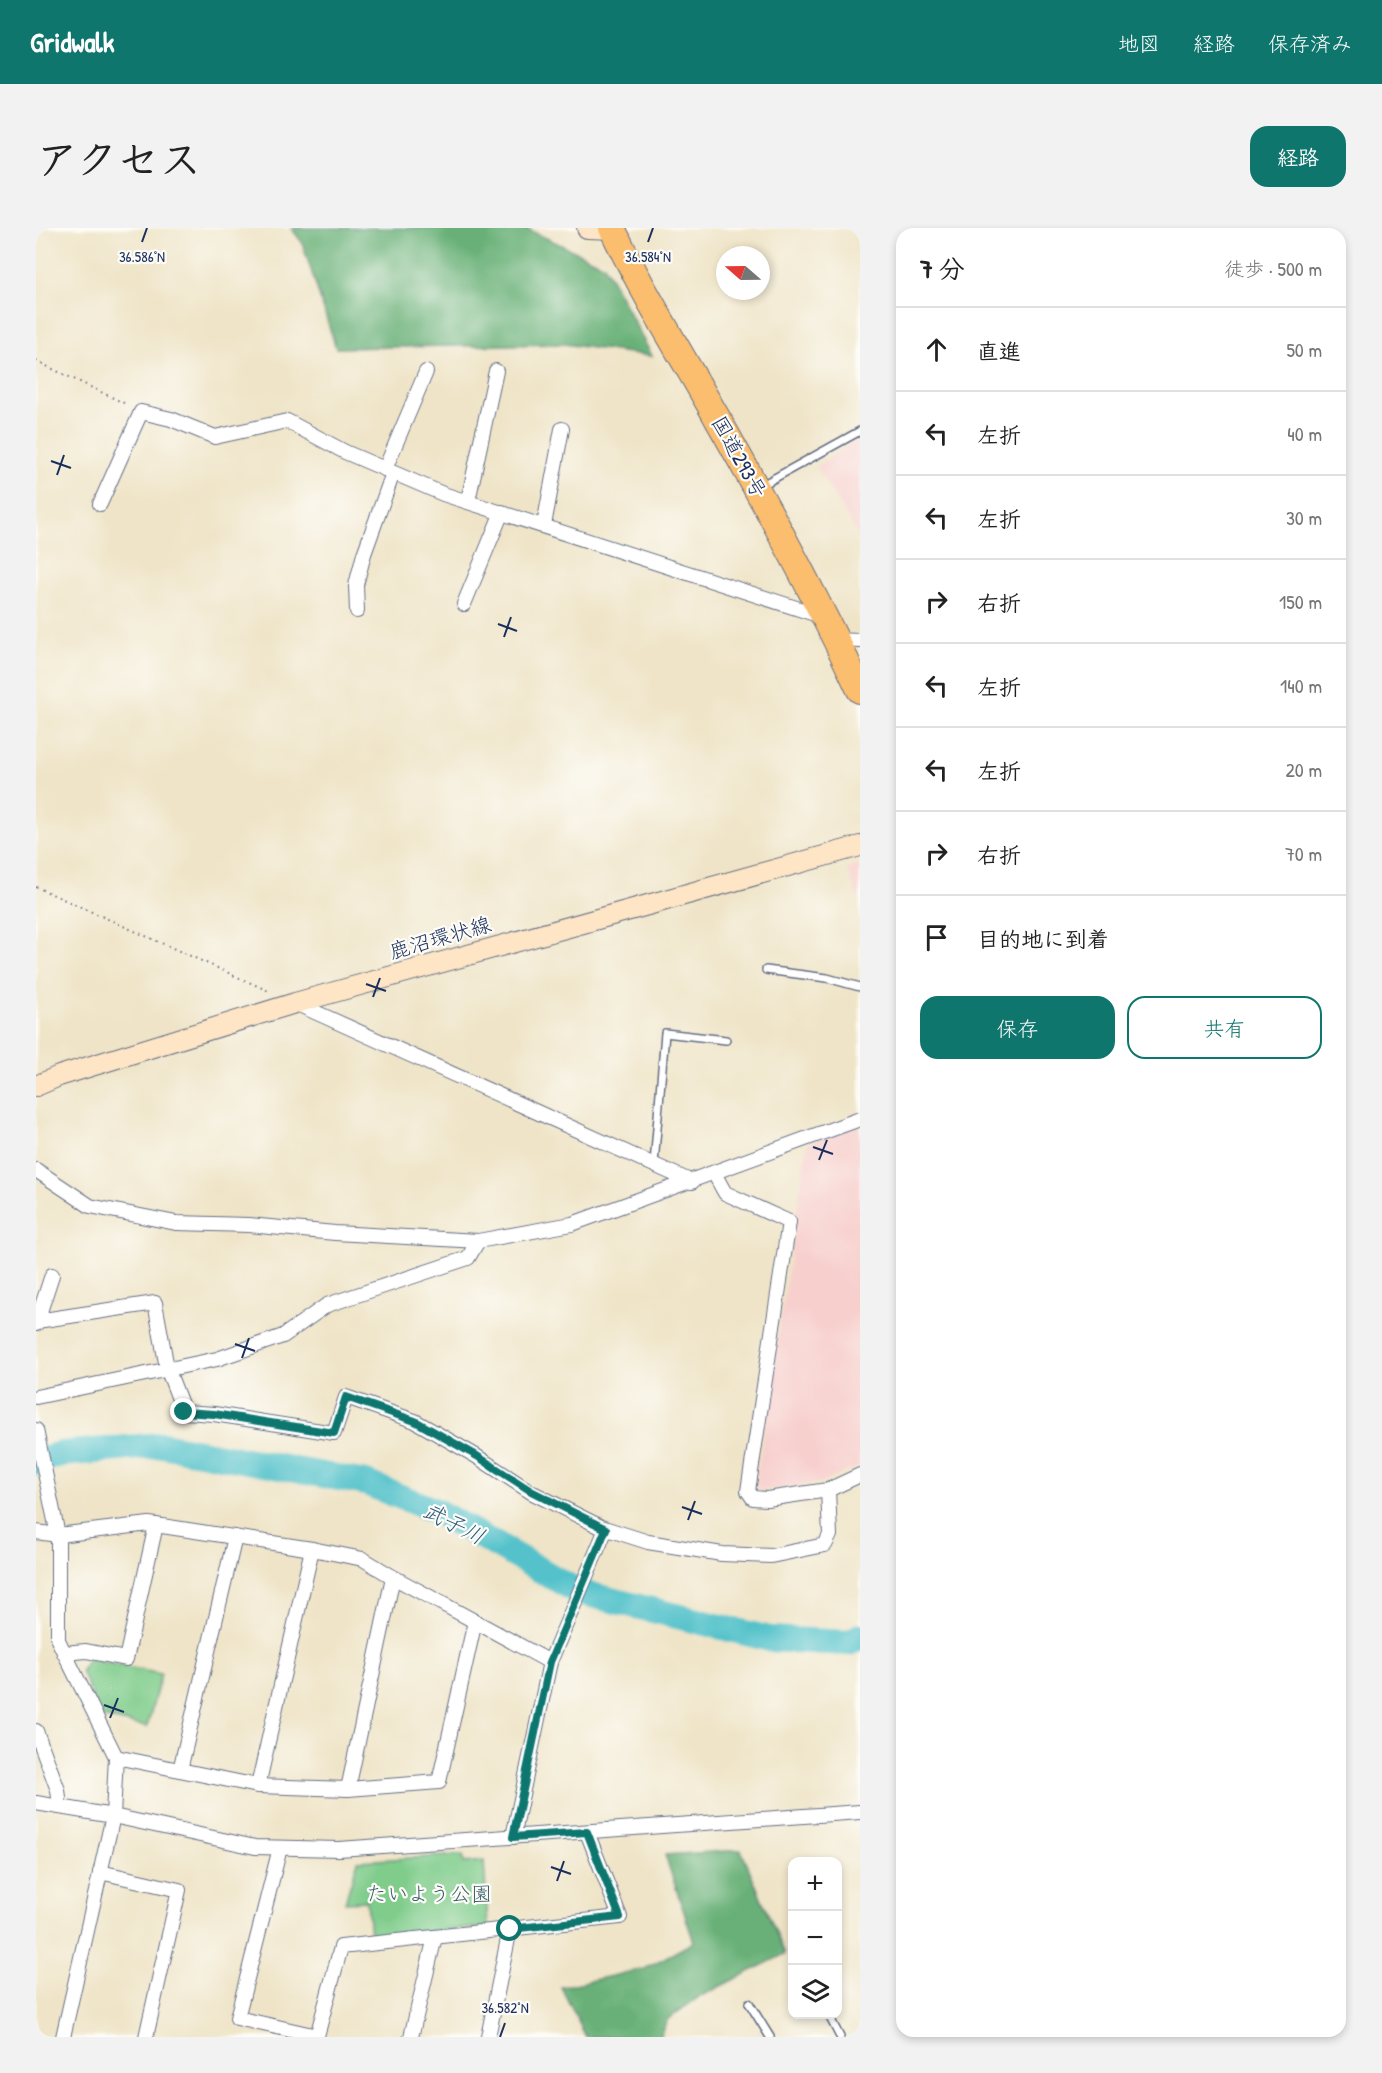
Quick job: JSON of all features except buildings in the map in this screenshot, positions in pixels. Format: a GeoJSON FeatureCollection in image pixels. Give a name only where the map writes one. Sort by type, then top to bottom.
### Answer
{"type":"FeatureCollection","features":[{"type":"Feature","properties":{"kind":"highway","name":"国道293号"},"geometry":{"type":"LineString","coordinates":[[613,229],[637,277],[841,633],[860,690]]}},
{"type":"Feature","properties":{"kind":"main road"},"geometry":{"type":"LineString","coordinates":[[587,228],[613,229]]}},
{"type":"Feature","properties":{"kind":"main road","name":"鹿沼環状線"},"geometry":{"type":"LineString","coordinates":[[36,1086],[59,1076],[296,1003],[860,846]]}},
{"type":"Feature","properties":{"kind":"street"},"geometry":{"type":"LineString","coordinates":[[468,501],[496,371]]}},
{"type":"Feature","properties":{"kind":"street"},"geometry":{"type":"LineString","coordinates":[[357,611],[356,585],[364,554],[389,471],[426,372]]}},
{"type":"Feature","properties":{"kind":"street"},"geometry":{"type":"LineString","coordinates":[[100,504],[141,412],[171,419],[215,437],[287,421],[345,452],[443,494],[544,525],[841,633]]}},
{"type":"Feature","properties":{"kind":"street"},"geometry":{"type":"LineString","coordinates":[[544,525],[561,429]]}},
{"type":"Feature","properties":{"kind":"street"},"geometry":{"type":"LineString","coordinates":[[464,604],[502,512]]}},
{"type":"Feature","properties":{"kind":"street"},"geometry":{"type":"LineString","coordinates":[[296,1003],[692,1182]]}},
{"type":"Feature","properties":{"kind":"street"},"geometry":{"type":"LineString","coordinates":[[36,1170],[90,1206],[176,1223],[249,1225],[335,1233],[478,1241],[572,1224],[860,1119]]}},
{"type":"Feature","properties":{"kind":"street"},"geometry":{"type":"LineString","coordinates":[[714,1173],[725,1193],[789,1222],[748,1491],[753,1498],[767,1499],[828,1490],[860,1475]]}},
{"type":"Feature","properties":{"kind":"street"},"geometry":{"type":"LineString","coordinates":[[36,1397],[217,1359],[283,1336],[327,1305],[468,1258],[478,1241]]}},
{"type":"Feature","properties":{"kind":"street"},"geometry":{"type":"LineString","coordinates":[[52,1275],[37,1323],[155,1303],[167,1368],[184,1412],[214,1414],[334,1433],[346,1397],[415,1421],[477,1456],[531,1491],[606,1529],[648,1542],[722,1554],[771,1556],[825,1545],[830,1535],[828,1490]]}},
{"type":"Feature","properties":{"kind":"street"},"geometry":{"type":"LineString","coordinates":[[36,1430],[58,1535],[58,1640],[116,1757],[113,1816],[63,2037]]}},
{"type":"Feature","properties":{"kind":"street"},"geometry":{"type":"LineString","coordinates":[[36,1532],[58,1535],[149,1524],[363,1558],[393,1577],[550,1662]]}},
{"type":"Feature","properties":{"kind":"street"},"geometry":{"type":"LineString","coordinates":[[64,1653],[86,1651],[126,1659],[156,1525]]}},
{"type":"Feature","properties":{"kind":"street"},"geometry":{"type":"LineString","coordinates":[[513,1837],[550,1662],[606,1529]]}},
{"type":"Feature","properties":{"kind":"street"},"geometry":{"type":"LineString","coordinates":[[180,1770],[235,1537]]}},
{"type":"Feature","properties":{"kind":"street"},"geometry":{"type":"LineString","coordinates":[[258,1786],[312,1549]]}},
{"type":"Feature","properties":{"kind":"street"},"geometry":{"type":"LineString","coordinates":[[348,1789],[393,1577]]}},
{"type":"Feature","properties":{"kind":"street"},"geometry":{"type":"LineString","coordinates":[[116,1757],[258,1786],[348,1789],[439,1782],[475,1621]]}},
{"type":"Feature","properties":{"kind":"street"},"geometry":{"type":"LineString","coordinates":[[36,1731],[58,1790],[60,1807]]}},
{"type":"Feature","properties":{"kind":"street"},"geometry":{"type":"LineString","coordinates":[[36,1803],[113,1816],[255,1847],[339,1849],[860,1812]]}},
{"type":"Feature","properties":{"kind":"street"},"geometry":{"type":"LineString","coordinates":[[280,1848],[237,2018],[317,2036],[340,1947],[620,1917],[587,1832]]}},
{"type":"Feature","properties":{"kind":"street"},"geometry":{"type":"LineString","coordinates":[[100,1872],[179,1890],[146,2037]]}},
{"type":"Feature","properties":{"kind":"street"},"geometry":{"type":"LineString","coordinates":[[488,2037],[510,1929]]}},
{"type":"Feature","properties":{"kind":"street"},"geometry":{"type":"LineString","coordinates":[[411,2037],[435,1937]]}},
{"type":"Feature","properties":{"kind":"lane"},"geometry":{"type":"LineString","coordinates":[[757,488],[860,431]]}},
{"type":"Feature","properties":{"kind":"lane"},"geometry":{"type":"LineString","coordinates":[[766,970],[827,978],[860,987]]}},
{"type":"Feature","properties":{"kind":"lane"},"geometry":{"type":"LineString","coordinates":[[654,1164],[665,1033],[726,1040]]}},
{"type":"Feature","properties":{"kind":"lane"},"geometry":{"type":"LineString","coordinates":[[749,2003],[770,2037]]}},
{"type":"Feature","properties":{"kind":"lane"},"geometry":{"type":"LineString","coordinates":[[831,2019],[840,2037]]}},
{"type":"Feature","properties":{"kind":"path"},"geometry":{"type":"LineString","coordinates":[[36,361],[141,412]]}},
{"type":"Feature","properties":{"kind":"path"},"geometry":{"type":"LineString","coordinates":[[36,887],[296,1003]]}},
{"type":"Feature","properties":{"kind":"shaded area"},"geometry":{"type":"Polygon","coordinates":[[[860,437],[860,538],[816,467],[860,437]]]}},
{"type":"Feature","properties":{"kind":"shaded area"},"geometry":{"type":"Polygon","coordinates":[[[860,865],[860,901],[847,869],[860,865]]]}},
{"type":"Feature","properties":{"kind":"shaded area"},"geometry":{"type":"Polygon","coordinates":[[[860,1124],[860,1466],[824,1482],[761,1491],[755,1488],[807,1144],[860,1124]]]}},
{"type":"Feature","properties":{"kind":"green space"},"geometry":{"type":"Polygon","coordinates":[[[291,228],[525,228],[604,265],[652,356],[564,344],[336,348],[302,242],[291,228]]]}},
{"type":"Feature","properties":{"kind":"green space"},"geometry":{"type":"Polygon","coordinates":[[[88,1659],[161,1674],[147,1727],[101,1717],[81,1671],[88,1659]]]}},
{"type":"Feature","properties":{"kind":"green space"},"geometry":{"type":"Polygon","coordinates":[[[741,1850],[785,1954],[699,1997],[668,2019],[659,2037],[586,2037],[561,1987],[644,1969],[694,1942],[665,1855],[741,1850]]]}},
{"type":"Feature","properties":{"kind":"green space","name":"たいよう公園"},"geometry":{"type":"Polygon","coordinates":[[[463,1855],[464,1863],[484,1861],[488,1927],[370,1936],[367,1901],[345,1902],[358,1861],[463,1855]]]}},
{"type":"Feature","properties":{"kind":"waterway","name":"武子川"},"geometry":{"type":"LineString","coordinates":[[36,1462],[60,1454],[162,1445],[366,1483],[436,1511],[579,1592],[770,1639],[849,1643],[860,1636]]}},
{"type":"Feature","properties":{"kind":"route"},"geometry":{"type":"LineString","coordinates":[[184,1412],[214,1414],[334,1433],[346,1397],[415,1421],[477,1456],[531,1491],[606,1529],[550,1662],[513,1837],[587,1832],[620,1917],[510,1929]]}}]}
